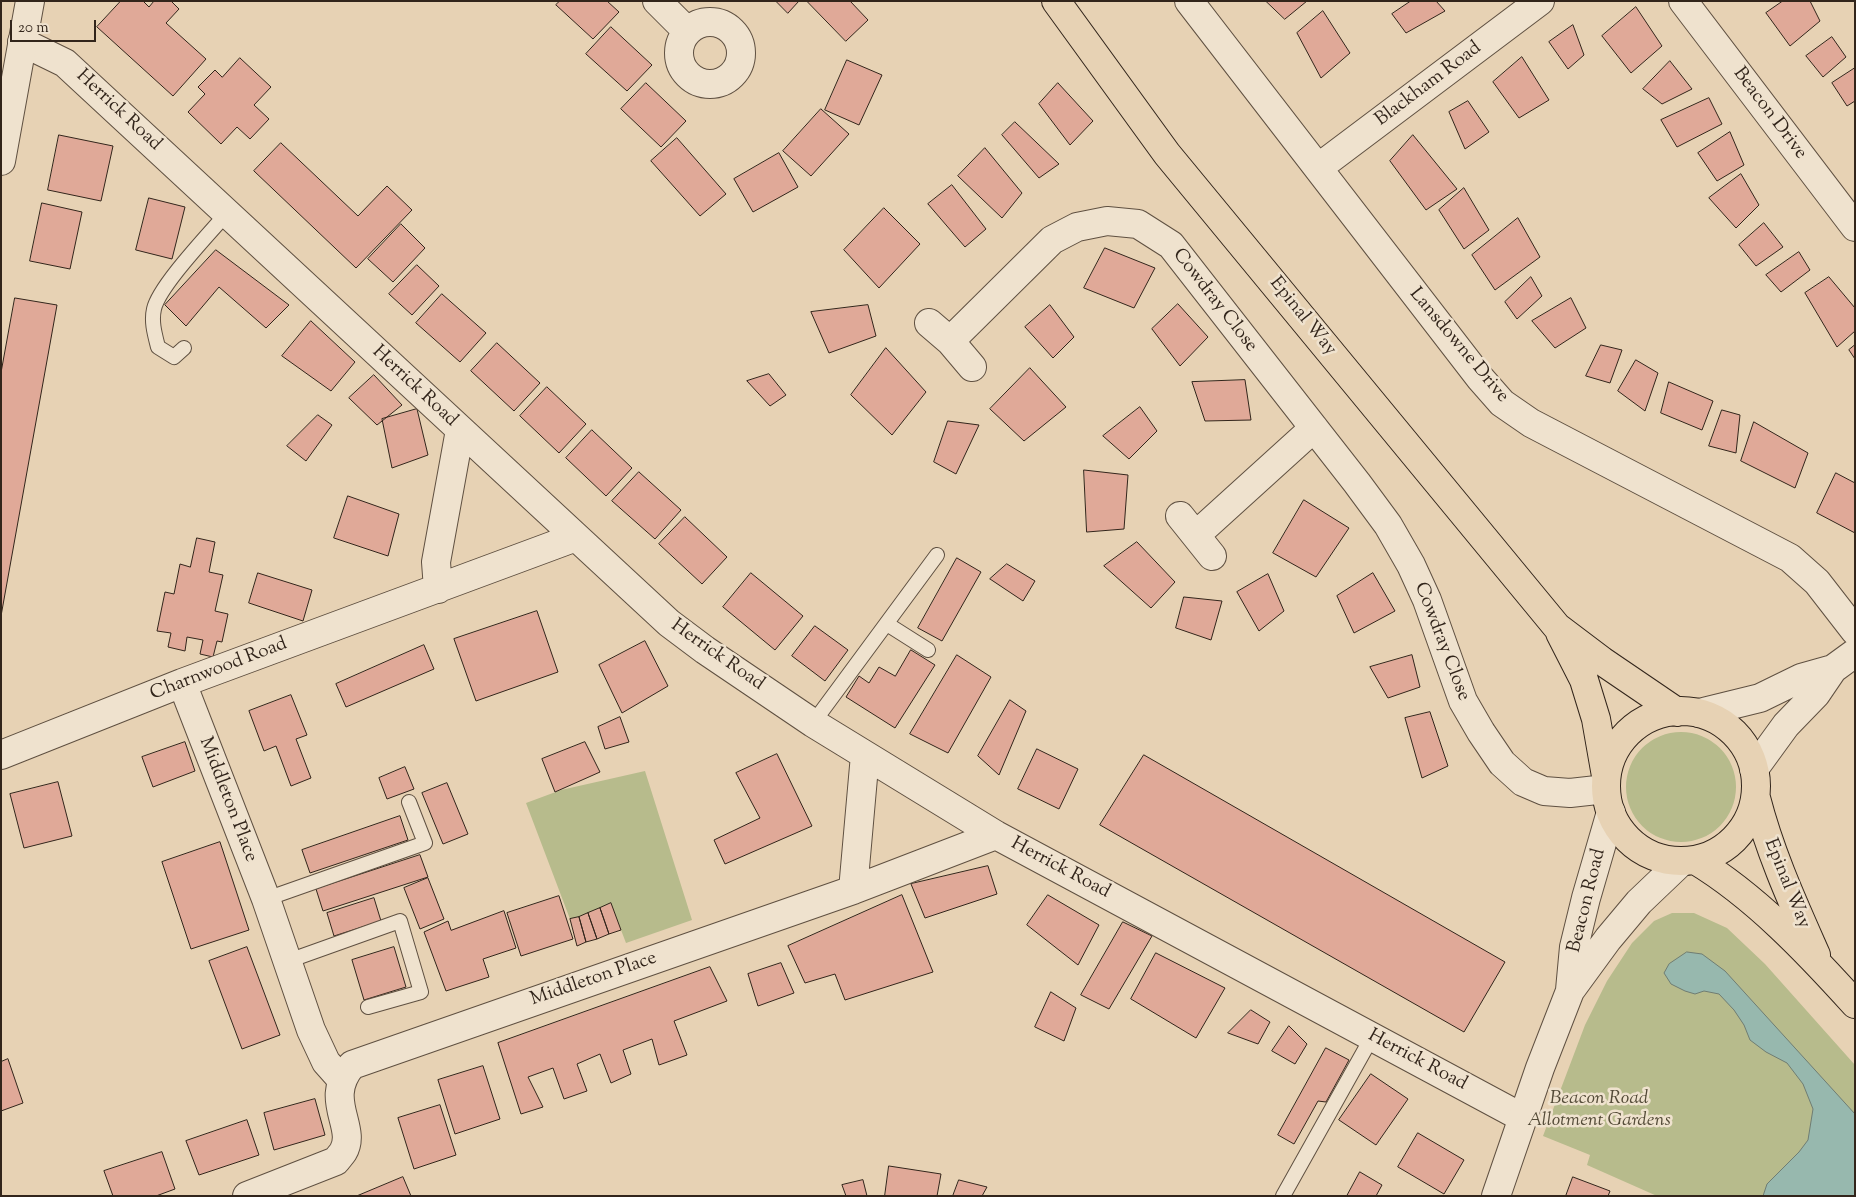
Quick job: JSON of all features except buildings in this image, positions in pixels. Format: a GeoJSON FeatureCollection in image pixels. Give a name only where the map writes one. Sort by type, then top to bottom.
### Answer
{"type":"FeatureCollection","features":[{"type":"Feature","properties":{"kind":"main road","name":"Epinal Way"},"geometry":{"type":"LineString","coordinates":[[1056,1],[1167,154],[1557,627],[1584,680],[1596,719],[1608,793]]}},
{"type":"Feature","properties":{"kind":"main road","name":"Epinal Way"},"geometry":{"type":"LineString","coordinates":[[1557,627],[1602,661],[1688,712]]}},
{"type":"Feature","properties":{"kind":"main road"},"geometry":{"type":"LineString","coordinates":[[1688,712],[1718,721],[1735,734],[1747,750],[1756,780],[1756,798],[1751,816],[1741,832],[1728,845],[1713,855],[1688,861],[1663,859],[1646,852],[1631,842],[1619,828],[1608,793],[1612,758],[1623,739],[1638,725],[1657,716],[1688,712]]}},
{"type":"Feature","properties":{"kind":"main road","name":"Epinal Way"},"geometry":{"type":"LineString","coordinates":[[1756,798],[1763,828],[1782,879],[1822,968]]}},
{"type":"Feature","properties":{"kind":"main road","name":"Epinal Way"},"geometry":{"type":"LineString","coordinates":[[1688,861],[1716,872],[1754,903],[1822,968],[1855,1004]]}},
{"type":"Feature","properties":{"kind":"street"},"geometry":{"type":"LineString","coordinates":[[1,161],[30,1]]}},
{"type":"Feature","properties":{"kind":"street"},"geometry":{"type":"LineString","coordinates":[[657,1],[687,31]]}},
{"type":"Feature","properties":{"kind":"street","name":"Lansdowne Drive"},"geometry":{"type":"LineString","coordinates":[[1189,1],[1480,378],[1502,403],[1531,423],[1790,558],[1817,582],[1855,631]]}},
{"type":"Feature","properties":{"kind":"street","name":"Blackham Road"},"geometry":{"type":"LineString","coordinates":[[1318,168],[1540,1]]}},
{"type":"Feature","properties":{"kind":"street","name":"Beacon Drive"},"geometry":{"type":"LineString","coordinates":[[1683,1],[1855,227]]}},
{"type":"Feature","properties":{"kind":"street","name":"Herrick Road"},"geometry":{"type":"LineString","coordinates":[[22,42],[65,62],[669,623],[705,650],[813,723],[996,835],[1523,1118]]}},
{"type":"Feature","properties":{"kind":"street","name":"Cowdray Close"},"geometry":{"type":"LineString","coordinates":[[950,341],[1052,240],[1077,227],[1107,221],[1138,224],[1171,245],[1388,525],[1411,565],[1426,600],[1463,701],[1481,732],[1502,762],[1522,782],[1544,791],[1608,793]]}},
{"type":"Feature","properties":{"kind":"street"},"geometry":{"type":"LineString","coordinates":[[929,323],[950,341],[972,367]]}},
{"type":"Feature","properties":{"kind":"street"},"geometry":{"type":"LineString","coordinates":[[1196,536],[1314,428]]}},
{"type":"Feature","properties":{"kind":"street"},"geometry":{"type":"LineString","coordinates":[[438,589],[436,562],[460,430]]}},
{"type":"Feature","properties":{"kind":"street","name":"Charnwood Road"},"geometry":{"type":"LineString","coordinates":[[1,755],[182,683],[576,536]]}},
{"type":"Feature","properties":{"kind":"street"},"geometry":{"type":"LineString","coordinates":[[1754,769],[1786,725],[1816,694],[1833,669],[1855,653]]}},
{"type":"Feature","properties":{"kind":"street"},"geometry":{"type":"LineString","coordinates":[[1688,712],[1760,698],[1800,678],[1833,669]]}},
{"type":"Feature","properties":{"kind":"street","name":"Middleton Place"},"geometry":{"type":"LineString","coordinates":[[182,683],[266,899],[311,1030],[326,1062],[342,1080],[352,1065],[381,1054],[853,890],[996,835]]}},
{"type":"Feature","properties":{"kind":"street"},"geometry":{"type":"LineString","coordinates":[[853,890],[865,755]]}},
{"type":"Feature","properties":{"kind":"street","name":"Beacon Road"},"geometry":{"type":"LineString","coordinates":[[1570,991],[1574,947],[1608,793]]}},
{"type":"Feature","properties":{"kind":"street","name":"Beacon Road"},"geometry":{"type":"LineString","coordinates":[[1496,1196],[1556,1022],[1570,991],[1608,939],[1639,902],[1688,861]]}},
{"type":"Feature","properties":{"kind":"street"},"geometry":{"type":"LineString","coordinates":[[247,1196],[336,1161],[344,1151],[347,1139],[340,1108],[339,1094],[342,1080]]}},
{"type":"Feature","properties":{"kind":"lane"},"geometry":{"type":"LineString","coordinates":[[184,348],[174,357],[158,347],[153,327],[154,308],[163,289],[227,213]]}},
{"type":"Feature","properties":{"kind":"lane"},"geometry":{"type":"LineString","coordinates":[[813,723],[936,555]]}},
{"type":"Feature","properties":{"kind":"lane"},"geometry":{"type":"LineString","coordinates":[[887,624],[928,650]]}},
{"type":"Feature","properties":{"kind":"lane"},"geometry":{"type":"LineString","coordinates":[[266,899],[425,842],[408,802]]}},
{"type":"Feature","properties":{"kind":"lane"},"geometry":{"type":"LineString","coordinates":[[288,961],[400,921],[421,992],[368,1007]]}},
{"type":"Feature","properties":{"kind":"lane"},"geometry":{"type":"LineString","coordinates":[[1283,1196],[1372,1037]]}},
{"type":"Feature","properties":{"kind":"green space"},"geometry":{"type":"Polygon","coordinates":[[[1681,732],[1702,736],[1720,748],[1732,766],[1736,787],[1732,808],[1720,826],[1702,838],[1681,842],[1660,838],[1642,826],[1630,808],[1626,787],[1630,766],[1642,748],[1660,736],[1681,732]]]}},
{"type":"Feature","properties":{"kind":"green space"},"geometry":{"type":"Polygon","coordinates":[[[645,771],[692,920],[626,943],[611,904],[570,919],[526,803],[561,790],[645,771]]]}},
{"type":"Feature","properties":{"kind":"green space","name":"Beacon Road Allotment Gardens"},"geometry":{"type":"Polygon","coordinates":[[[1672,913],[1694,913],[1727,928],[1765,964],[1855,1065],[1855,1196],[1657,1196],[1587,1165],[1590,1155],[1543,1136],[1585,1025],[1607,981],[1632,943],[1654,921],[1672,913]]]}},
{"type":"Feature","properties":{"kind":"water"},"geometry":{"type":"Polygon","coordinates":[[[1687,952],[1702,954],[1725,971],[1855,1114],[1855,1196],[1763,1196],[1767,1184],[1799,1152],[1808,1140],[1813,1109],[1803,1084],[1787,1063],[1766,1052],[1750,1040],[1744,1025],[1734,1010],[1719,994],[1704,991],[1695,994],[1671,984],[1664,973],[1669,964],[1687,952]]]}}]}
